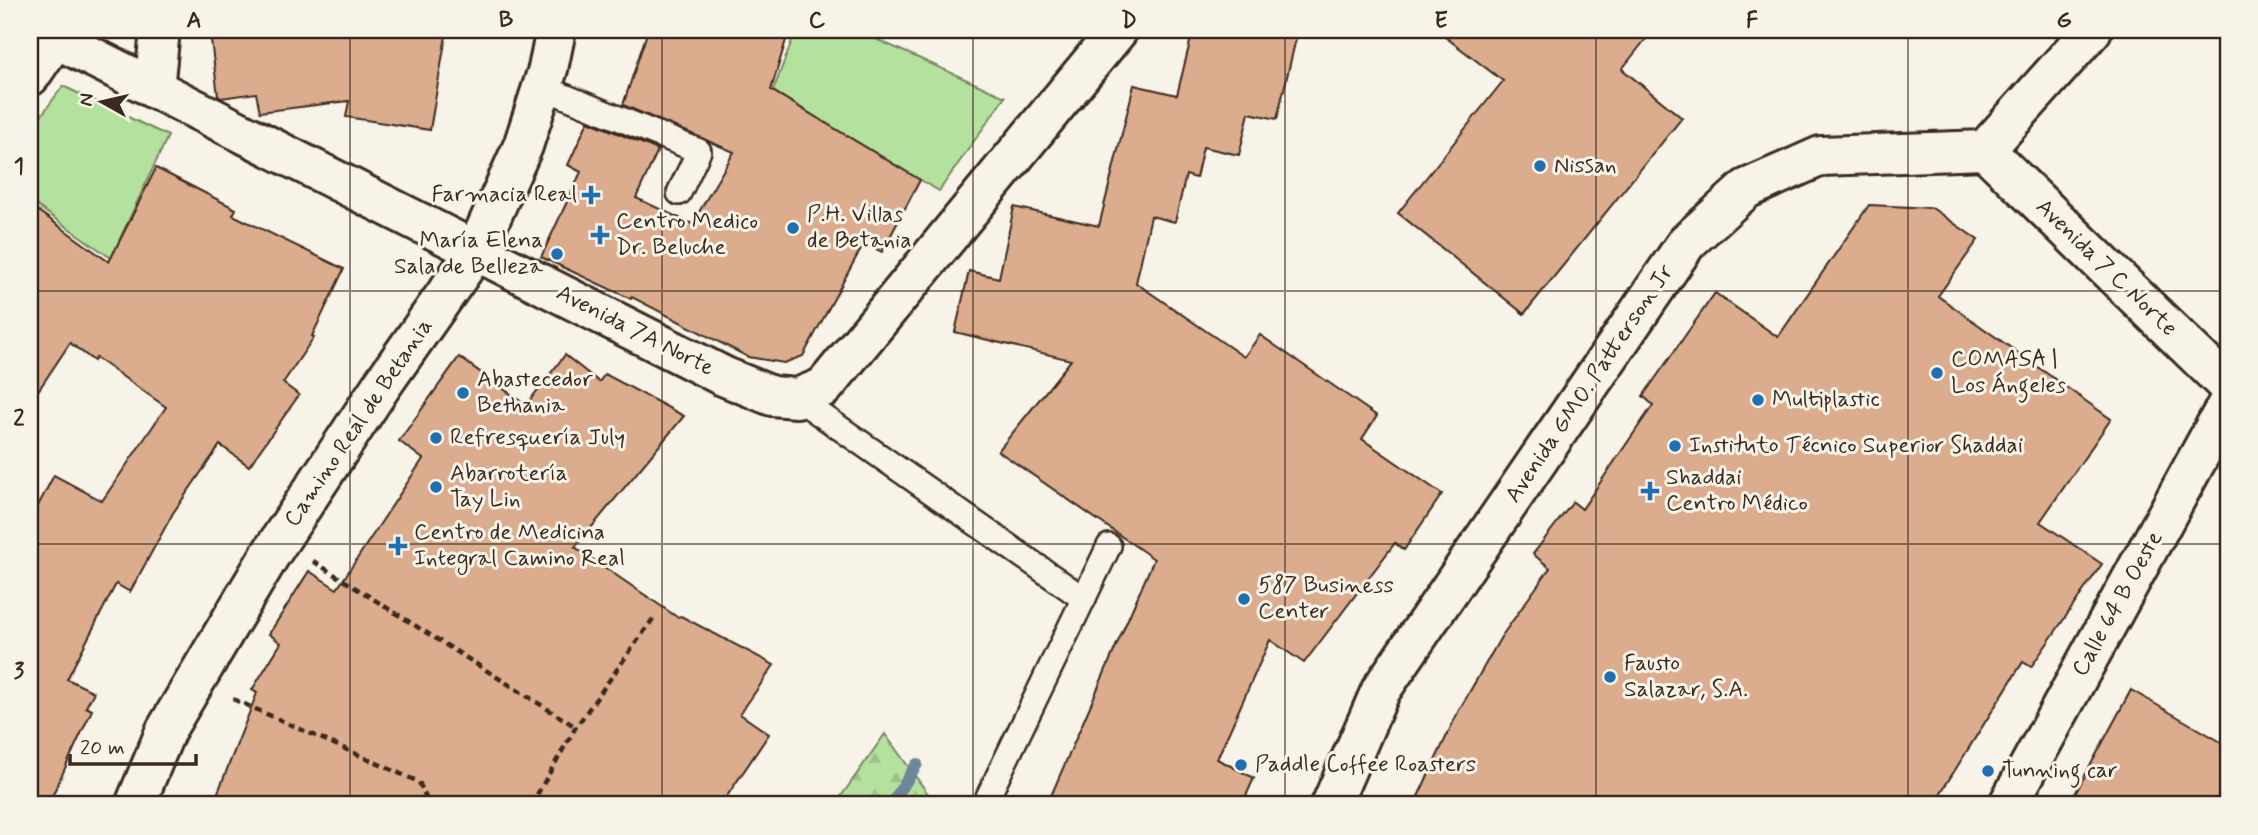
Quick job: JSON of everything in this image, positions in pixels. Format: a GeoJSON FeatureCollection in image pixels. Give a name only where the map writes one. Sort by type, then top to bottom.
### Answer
{"type":"FeatureCollection","features":[{"type":"Feature","properties":{"kind":"street"},"geometry":{"type":"LineString","coordinates":[[154,89],[160,30]]}},
{"type":"Feature","properties":{"kind":"street","name":"Camino Real de Betania"},"geometry":{"type":"LineString","coordinates":[[135,805],[166,730],[270,555],[382,385],[476,251],[523,146],[556,30]]}},
{"type":"Feature","properties":{"kind":"street"},"geometry":{"type":"LineString","coordinates":[[797,398],[824,387],[1118,30]]}},
{"type":"Feature","properties":{"kind":"street"},"geometry":{"type":"LineString","coordinates":[[1985,150],[2092,30]]}},
{"type":"Feature","properties":{"kind":"street"},"geometry":{"type":"LineString","coordinates":[[30,76],[48,34]]}},
{"type":"Feature","properties":{"kind":"street","name":"Avenida 7A Norte"},"geometry":{"type":"LineString","coordinates":[[48,34],[723,376],[772,396],[797,398]]}},
{"type":"Feature","properties":{"kind":"street","name":"Avenida 7 C Norte"},"geometry":{"type":"LineString","coordinates":[[1985,150],[2228,386]]}},
{"type":"Feature","properties":{"kind":"street","name":"Avenida GMO. Patterson Jr"},"geometry":{"type":"LineString","coordinates":[[1331,805],[1381,690],[1687,242],[1746,189],[1821,156],[1985,150]]}},
{"type":"Feature","properties":{"kind":"street","name":"Calle 64 B Oeste"},"geometry":{"type":"LineString","coordinates":[[2008,805],[2228,403]]}},
{"type":"Feature","properties":{"kind":"lane"},"geometry":{"type":"LineString","coordinates":[[541,88],[699,151],[679,193]]}},
{"type":"Feature","properties":{"kind":"lane"},"geometry":{"type":"LineString","coordinates":[[797,398],[1084,599]]}},
{"type":"Feature","properties":{"kind":"lane"},"geometry":{"type":"LineString","coordinates":[[985,805],[1110,546]]}},
{"type":"Feature","properties":{"kind":"path"},"geometry":{"type":"LineString","coordinates":[[309,558],[576,727]]}},
{"type":"Feature","properties":{"kind":"path"},"geometry":{"type":"LineString","coordinates":[[531,805],[576,727],[655,616]]}},
{"type":"Feature","properties":{"kind":"path"},"geometry":{"type":"LineString","coordinates":[[229,697],[419,782],[429,805]]}},
{"type":"Feature","properties":{"kind":"green space"},"geometry":{"type":"Polygon","coordinates":[[[796,30],[856,30],[1005,97],[939,191],[773,91],[796,30]]]}},
{"type":"Feature","properties":{"kind":"green space"},"geometry":{"type":"Polygon","coordinates":[[[63,86],[168,136],[111,258],[30,201],[30,131],[63,86]]]}},
{"type":"Feature","properties":{"kind":"green space"},"geometry":{"type":"Polygon","coordinates":[[[885,734],[936,805],[835,805],[885,734]]]}},
{"type":"Feature","properties":{"kind":"building"},"geometry":{"type":"Polygon","coordinates":[[[447,30],[430,130],[346,117],[349,101],[260,112],[256,93],[221,98],[218,96],[210,32],[447,30]]]}},
{"type":"Feature","properties":{"kind":"building"},"geometry":{"type":"Polygon","coordinates":[[[648,30],[789,30],[771,90],[920,180],[882,252],[864,243],[803,356],[784,363],[748,357],[632,297],[631,299],[541,257],[581,172],[568,165],[588,121],[658,150],[636,198],[692,224],[734,152],[623,105],[648,30]]]}},
{"type":"Feature","properties":{"kind":"building"},"geometry":{"type":"Polygon","coordinates":[[[1193,30],[1298,30],[1277,119],[1249,113],[1239,155],[1203,147],[1196,178],[1186,175],[1175,222],[1151,216],[1136,283],[1244,357],[1260,335],[1377,416],[1362,439],[1442,494],[1404,550],[1395,543],[1304,663],[1270,640],[1217,759],[1254,778],[1242,805],[1047,805],[1154,559],[998,451],[1071,360],[955,332],[969,271],[999,278],[1014,207],[1099,226],[1134,85],[1177,95],[1193,30]]]}},
{"type":"Feature","properties":{"kind":"building","name":"Nissan"},"geometry":{"type":"Polygon","coordinates":[[[1436,30],[1653,30],[1622,69],[1682,118],[1524,314],[1398,213],[1503,81],[1436,30]]]}},
{"type":"Feature","properties":{"kind":"building"},"geometry":{"type":"Polygon","coordinates":[[[156,168],[236,209],[233,215],[344,269],[312,336],[314,337],[283,383],[299,395],[249,466],[220,445],[173,513],[130,592],[116,584],[67,679],[94,692],[86,707],[92,710],[48,805],[30,805],[30,521],[54,475],[102,501],[166,407],[70,343],[30,403],[30,205],[109,262],[156,168]]]}},
{"type":"Feature","properties":{"kind":"building"},"geometry":{"type":"Polygon","coordinates":[[[1869,205],[1932,208],[1978,240],[1938,296],[2111,419],[2040,522],[2102,564],[2031,667],[2023,662],[1933,805],[1414,805],[1458,712],[1501,637],[1550,568],[1533,554],[1573,502],[1582,509],[1653,405],[1643,396],[1715,293],[1778,337],[1869,205]]]}},
{"type":"Feature","properties":{"kind":"building"},"geometry":{"type":"Polygon","coordinates":[[[565,355],[599,382],[605,374],[684,416],[575,547],[677,617],[681,616],[774,665],[740,714],[769,734],[721,805],[213,805],[257,693],[252,690],[281,643],[269,634],[309,571],[337,589],[423,459],[399,441],[459,357],[526,405],[565,355]]]}},
{"type":"Feature","properties":{"kind":"building"},"geometry":{"type":"Polygon","coordinates":[[[2131,690],[2228,746],[2228,805],[2069,805],[2131,690]]]}},
{"type":"Feature","properties":{"kind":"waterway"},"geometry":{"type":"LineString","coordinates":[[891,805],[917,764]]}},
{"type":"Feature","properties":{"kind":"place","name":"Nissan"},"geometry":{"type":"Point","coordinates":[1540,166]}},
{"type":"Feature","properties":{"kind":"place","name":"Farmacia Real"},"geometry":{"type":"Point","coordinates":[591,195]}},
{"type":"Feature","properties":{"kind":"place","name":"P.H. Villas de Betania"},"geometry":{"type":"Point","coordinates":[793,228]}},
{"type":"Feature","properties":{"kind":"place","name":"Centro Medico Dr. Beluche"},"geometry":{"type":"Point","coordinates":[600,235]}},
{"type":"Feature","properties":{"kind":"place","name":"María Elena Sala de Belleza"},"geometry":{"type":"Point","coordinates":[557,254]}},
{"type":"Feature","properties":{"kind":"place","name":"COMASA | Los Ángeles"},"geometry":{"type":"Point","coordinates":[1937,373]}},
{"type":"Feature","properties":{"kind":"place","name":"Abastecedor Bethania"},"geometry":{"type":"Point","coordinates":[463,393]}},
{"type":"Feature","properties":{"kind":"place","name":"Multiplastic"},"geometry":{"type":"Point","coordinates":[1758,400]}},
{"type":"Feature","properties":{"kind":"place","name":"Refresquería July"},"geometry":{"type":"Point","coordinates":[436,438]}},
{"type":"Feature","properties":{"kind":"place","name":"Instituto Técnico Superior Shaddai"},"geometry":{"type":"Point","coordinates":[1675,446]}},
{"type":"Feature","properties":{"kind":"place","name":"Abarrotería Tay Lin"},"geometry":{"type":"Point","coordinates":[436,487]}},
{"type":"Feature","properties":{"kind":"place","name":"Shaddai Centro Médico"},"geometry":{"type":"Point","coordinates":[1650,491]}},
{"type":"Feature","properties":{"kind":"place","name":"Centro de Medicina Integral Camino Real"},"geometry":{"type":"Point","coordinates":[398,546]}},
{"type":"Feature","properties":{"kind":"place","name":"587 Business Center"},"geometry":{"type":"Point","coordinates":[1244,599]}},
{"type":"Feature","properties":{"kind":"place","name":"Fausto Salazar, S.A."},"geometry":{"type":"Point","coordinates":[1610,677]}},
{"type":"Feature","properties":{"kind":"place","name":"Paddle Coffee Roasters"},"geometry":{"type":"Point","coordinates":[1241,765]}},
{"type":"Feature","properties":{"kind":"place","name":"Tunning car"},"geometry":{"type":"Point","coordinates":[1988,771]}}]}
